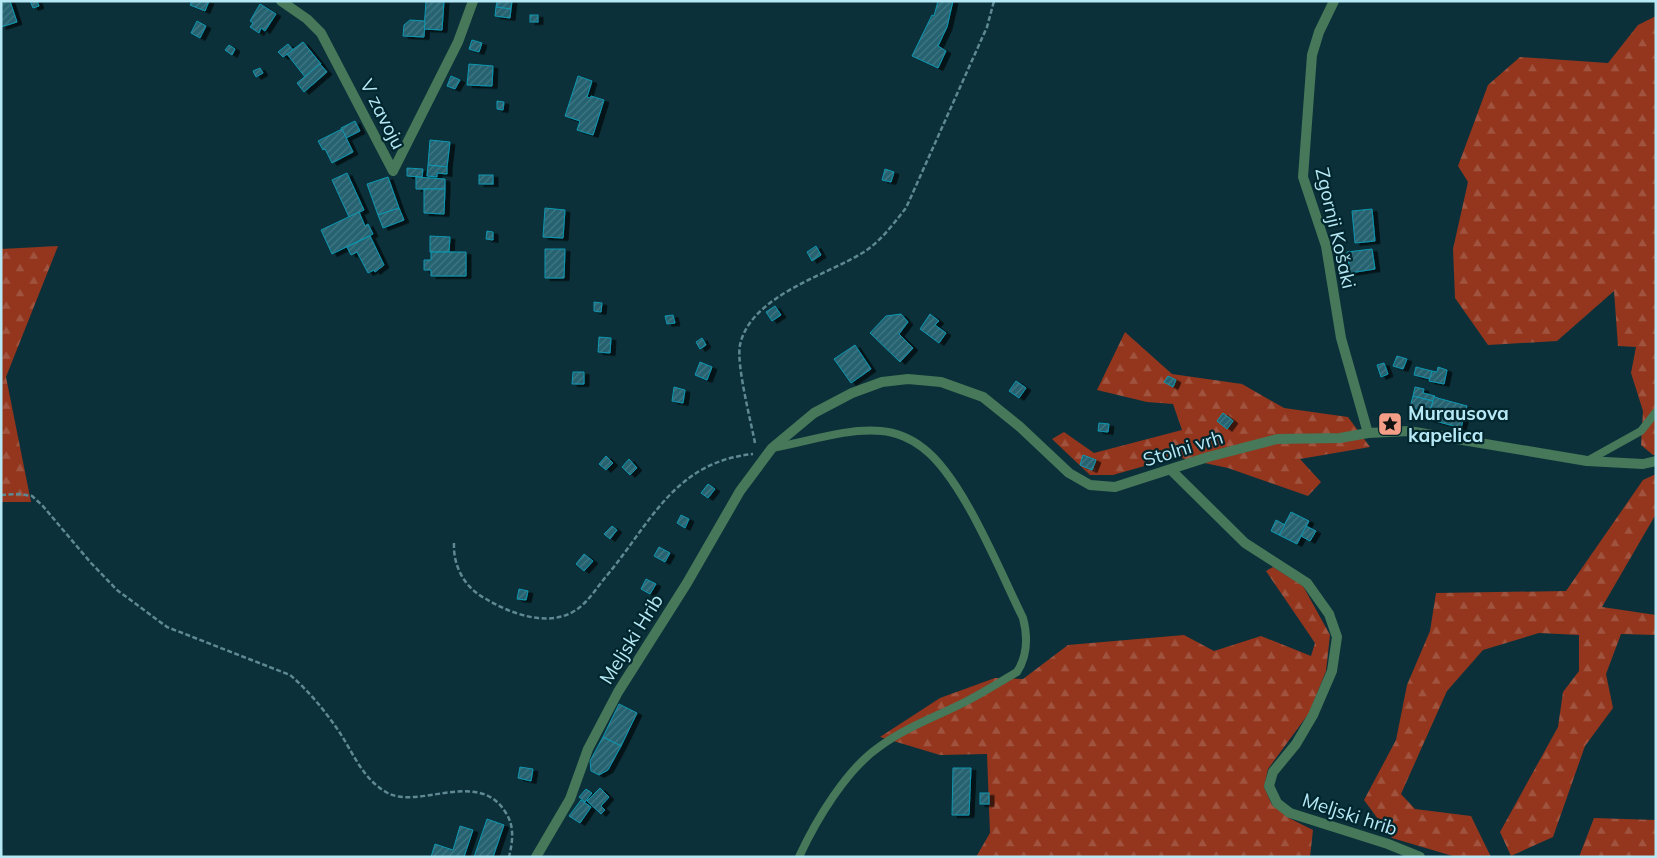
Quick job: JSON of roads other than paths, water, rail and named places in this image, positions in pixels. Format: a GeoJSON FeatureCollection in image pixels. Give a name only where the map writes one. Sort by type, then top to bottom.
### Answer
{"type":"FeatureCollection","features":[{"type":"Feature","properties":{"kind":"street","name":"V zavoju"},"geometry":{"type":"LineString","coordinates":[[281,1],[307,19],[321,33],[393,171],[458,42],[474,1]]}},
{"type":"Feature","properties":{"kind":"street","name":"Zgornji Košaki"},"geometry":{"type":"LineString","coordinates":[[1334,1],[1319,32],[1312,55],[1303,177],[1326,246],[1341,338],[1368,433]]}},
{"type":"Feature","properties":{"kind":"street","name":"Stolni vrh"},"geometry":{"type":"LineString","coordinates":[[772,448],[814,414],[852,393],[882,382],[908,379],[941,382],[983,397],[1019,426],[1069,473],[1090,486],[1115,487],[1277,439],[1340,438],[1368,433],[1409,431],[1587,461],[1643,464],[1656,461]]}},
{"type":"Feature","properties":{"kind":"street","name":"Meljski Hrib"},"geometry":{"type":"LineString","coordinates":[[536,857],[570,799],[588,750],[618,692],[687,583],[740,491],[772,448]]}},
{"type":"Feature","properties":{"kind":"street","name":"Meljski hrib"},"geometry":{"type":"LineString","coordinates":[[1171,470],[1245,543],[1307,583],[1329,614],[1337,637],[1332,671],[1313,715],[1296,744],[1272,772],[1269,786],[1277,803],[1290,813],[1388,844],[1420,857]]}},
{"type":"Feature","properties":{"kind":"lane"},"geometry":{"type":"LineString","coordinates":[[1587,461],[1642,431],[1656,412]]}},
{"type":"Feature","properties":{"kind":"lane"},"geometry":{"type":"LineString","coordinates":[[772,448],[838,433],[863,430],[883,431],[903,436],[923,448],[934,459],[964,501],[1023,618],[1026,631],[1026,647],[1022,665],[1017,672],[968,700],[898,735],[857,765],[830,804],[799,857]]}},
{"type":"Feature","properties":{"kind":"place","name":"Murausova kapelica"},"geometry":{"type":"Point","coordinates":[1390,424]}}]}
